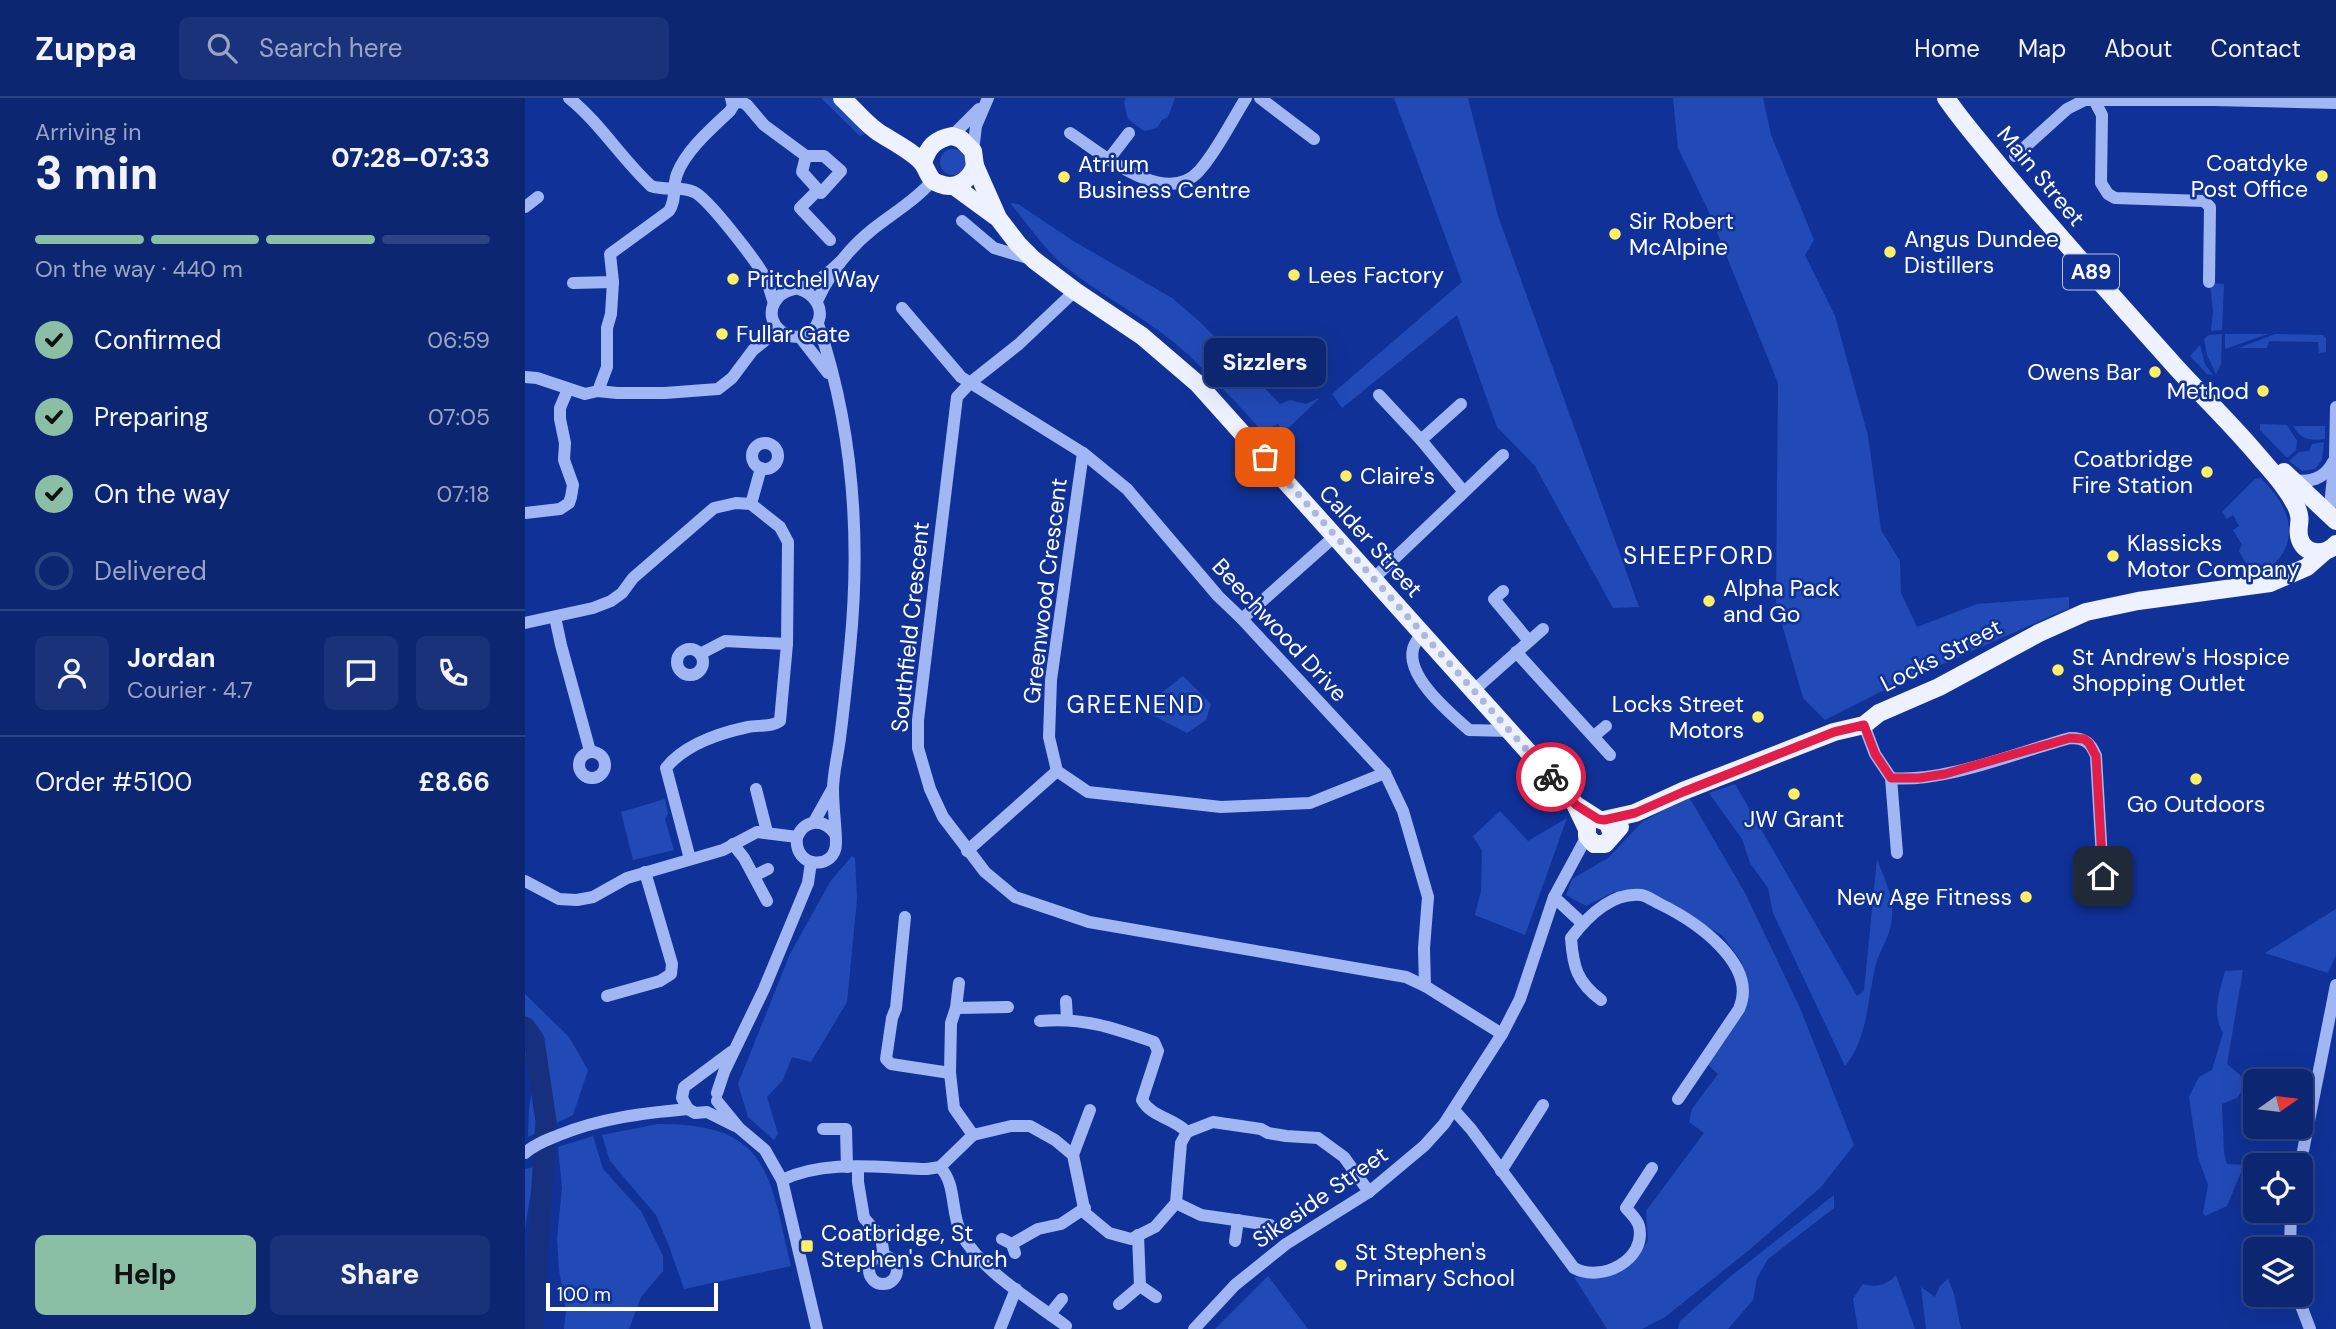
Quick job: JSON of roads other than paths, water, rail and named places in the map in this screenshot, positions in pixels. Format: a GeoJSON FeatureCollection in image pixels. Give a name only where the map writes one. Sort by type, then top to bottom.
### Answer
{"type":"FeatureCollection","features":[{"type":"Feature","properties":{"kind":"main road"},"geometry":{"type":"LineString","coordinates":[[842,98],[876,130],[923,163],[932,181]]}},
{"type":"Feature","properties":{"kind":"main road","name":"Main Street"},"geometry":{"type":"LineString","coordinates":[[1946,98],[1969,130],[2042,217],[2175,366],[2244,438],[2287,489],[2301,523],[2299,529],[2302,543]]}},
{"type":"Feature","properties":{"kind":"main road"},"geometry":{"type":"LineString","coordinates":[[923,163],[930,146],[937,140],[953,136]]}},
{"type":"Feature","properties":{"kind":"main road","name":"Calder Street"},"geometry":{"type":"LineString","coordinates":[[953,136],[961,139],[974,158],[998,218],[1018,244],[1034,260],[1075,291],[1142,335],[1198,384],[1597,831]]}},
{"type":"Feature","properties":{"kind":"main road"},"geometry":{"type":"LineString","coordinates":[[894,142],[930,146]]}},
{"type":"Feature","properties":{"kind":"main road"},"geometry":{"type":"LineString","coordinates":[[954,186],[967,179],[974,158]]}},
{"type":"Feature","properties":{"kind":"main road","name":"Calder Street"},"geometry":{"type":"LineString","coordinates":[[932,181],[954,186],[998,218]]}},
{"type":"Feature","properties":{"kind":"main road","name":"Main Street"},"geometry":{"type":"LineString","coordinates":[[2244,438],[2330,516]]}},
{"type":"Feature","properties":{"kind":"main road"},"geometry":{"type":"LineString","coordinates":[[2301,523],[2312,513],[2330,516]]}},
{"type":"Feature","properties":{"kind":"main road"},"geometry":{"type":"LineString","coordinates":[[2280,579],[2290,569],[2302,543],[2312,552],[2332,548]]}},
{"type":"Feature","properties":{"kind":"main road","name":"Locks Street"},"geometry":{"type":"LineString","coordinates":[[1597,831],[1683,792],[1834,732],[1864,725],[1879,713],[1939,687],[2039,633],[2086,612],[2127,603],[2253,586],[2280,579],[2307,567],[2332,548]]}},
{"type":"Feature","properties":{"kind":"street"},"geometry":{"type":"LineString","coordinates":[[569,98],[581,105],[619,154],[651,186],[675,187],[698,194],[741,244],[765,278],[774,303],[772,317],[778,330],[792,337],[800,337],[807,335],[818,324]]}},
{"type":"Feature","properties":{"kind":"street"},"geometry":{"type":"LineString","coordinates":[[1070,133],[1147,181],[1176,185],[1198,173],[1246,98]]}},
{"type":"Feature","properties":{"kind":"street"},"geometry":{"type":"LineString","coordinates":[[1260,98],[1314,139]]}},
{"type":"Feature","properties":{"kind":"street"},"geometry":{"type":"LineString","coordinates":[[2093,98],[2102,115],[2102,183],[2108,194],[2115,198],[2200,201],[2210,207],[2209,282]]}},
{"type":"Feature","properties":{"kind":"street"},"geometry":{"type":"LineString","coordinates":[[2015,156],[2067,109],[2077,102],[2093,98],[2336,103]]}},
{"type":"Feature","properties":{"kind":"street"},"geometry":{"type":"LineString","coordinates":[[598,391],[607,366],[607,328],[611,314],[613,282],[610,254],[669,211],[674,203],[678,172],[697,142],[730,111],[732,101],[747,105],[764,125],[806,156],[824,156],[841,171],[821,193],[802,173],[806,156]]}},
{"type":"Feature","properties":{"kind":"street"},"geometry":{"type":"LineString","coordinates":[[953,136],[986,101]]}},
{"type":"Feature","properties":{"kind":"street"},"geometry":{"type":"LineString","coordinates":[[974,158],[976,126],[986,101]]}},
{"type":"Feature","properties":{"kind":"street"},"geometry":{"type":"LineString","coordinates":[[1109,159],[1129,133]]}},
{"type":"Feature","properties":{"kind":"street"},"geometry":{"type":"LineString","coordinates":[[774,303],[784,292],[820,279],[852,248],[922,194],[932,181]]}},
{"type":"Feature","properties":{"kind":"street"},"geometry":{"type":"LineString","coordinates":[[818,190],[800,208],[831,240]]}},
{"type":"Feature","properties":{"kind":"street"},"geometry":{"type":"LineString","coordinates":[[525,207],[538,197]]}},
{"type":"Feature","properties":{"kind":"street","name":"Calder Street"},"geometry":{"type":"LineString","coordinates":[[962,221],[994,248],[1034,260]]}},
{"type":"Feature","properties":{"kind":"street"},"geometry":{"type":"LineString","coordinates":[[817,301],[841,261]]}},
{"type":"Feature","properties":{"kind":"street"},"geometry":{"type":"LineString","coordinates":[[765,278],[812,295],[817,301],[820,316],[818,324],[833,379],[849,457],[856,558],[849,659],[833,788],[836,847],[834,853],[823,862],[811,862],[800,855],[797,837],[803,827],[814,822],[833,788]]}},
{"type":"Feature","properties":{"kind":"street"},"geometry":{"type":"LineString","coordinates":[[573,283],[613,282]]}},
{"type":"Feature","properties":{"kind":"street","name":"Southfield Crescent"},"geometry":{"type":"LineString","coordinates":[[1075,291],[957,397],[918,720],[918,748],[930,789],[943,817],[985,872],[1015,897],[1089,922],[1406,977],[1502,1034]]}},
{"type":"Feature","properties":{"kind":"street","name":"Beechwood Drive"},"geometry":{"type":"LineString","coordinates":[[902,308],[961,377],[1083,453],[1126,489],[1218,596],[1385,773],[1403,811],[1428,897],[1424,948],[1425,986]]}},
{"type":"Feature","properties":{"kind":"street"},"geometry":{"type":"LineString","coordinates":[[525,377],[537,378],[585,394],[598,391],[641,393],[718,389],[732,378],[753,351],[778,330]]}},
{"type":"Feature","properties":{"kind":"street"},"geometry":{"type":"LineString","coordinates":[[800,337],[833,379]]}},
{"type":"Feature","properties":{"kind":"street"},"geometry":{"type":"LineString","coordinates":[[525,513],[560,509],[569,503],[572,497],[573,485],[564,460],[565,443],[560,419],[560,408],[568,389]]}},
{"type":"Feature","properties":{"kind":"street"},"geometry":{"type":"LineString","coordinates":[[1379,395],[1464,492]]}},
{"type":"Feature","properties":{"kind":"street"},"geometry":{"type":"LineString","coordinates":[[1421,440],[1461,404]]}},
{"type":"Feature","properties":{"kind":"street"},"geometry":{"type":"LineString","coordinates":[[2330,516],[2336,407]]}},
{"type":"Feature","properties":{"kind":"street","name":"Greenwood Crescent"},"geometry":{"type":"LineString","coordinates":[[1057,771],[1049,737],[1051,680],[1083,453]]}},
{"type":"Feature","properties":{"kind":"street"},"geometry":{"type":"LineString","coordinates":[[1373,579],[1503,456]]}},
{"type":"Feature","properties":{"kind":"street"},"geometry":{"type":"LineString","coordinates":[[2293,480],[2318,479],[2331,467],[2335,458]]}},
{"type":"Feature","properties":{"kind":"street"},"geometry":{"type":"LineString","coordinates":[[751,504],[761,468]]}},
{"type":"Feature","properties":{"kind":"street"},"geometry":{"type":"LineString","coordinates":[[525,623],[593,608],[611,601],[622,593],[633,578],[714,508],[736,503],[751,504],[780,527],[788,542],[787,644],[780,722],[776,725],[746,727],[708,740],[673,759],[666,768],[690,859]]}},
{"type":"Feature","properties":{"kind":"street"},"geometry":{"type":"LineString","coordinates":[[1242,619],[1335,536]]}},
{"type":"Feature","properties":{"kind":"street"},"geometry":{"type":"LineString","coordinates":[[1503,591],[1494,599],[1529,641]]}},
{"type":"Feature","properties":{"kind":"street"},"geometry":{"type":"LineString","coordinates":[[555,617],[590,751]]}},
{"type":"Feature","properties":{"kind":"street"},"geometry":{"type":"LineString","coordinates":[[1473,691],[1543,629]]}},
{"type":"Feature","properties":{"kind":"street","name":"Calder Street"},"geometry":{"type":"LineString","coordinates":[[1421,634],[1412,650],[1416,673],[1441,705],[1469,730],[1510,731]]}},
{"type":"Feature","properties":{"kind":"street"},"geometry":{"type":"LineString","coordinates":[[700,654],[725,641],[733,640],[787,644]]}},
{"type":"Feature","properties":{"kind":"street"},"geometry":{"type":"LineString","coordinates":[[1516,652],[1610,755]]}},
{"type":"Feature","properties":{"kind":"street"},"geometry":{"type":"LineString","coordinates":[[1864,725],[1875,754],[1891,778],[1897,853]]}},
{"type":"Feature","properties":{"kind":"street"},"geometry":{"type":"LineString","coordinates":[[1594,736],[1606,726]]}},
{"type":"Feature","properties":{"kind":"street"},"geometry":{"type":"LineString","coordinates":[[1891,778],[1911,779],[1945,774],[2070,738],[2084,739],[2093,747],[2097,763],[2103,876]]}},
{"type":"Feature","properties":{"kind":"street"},"geometry":{"type":"LineString","coordinates":[[967,850],[1057,771],[1088,792],[1221,807],[1310,803],[1385,773]]}},
{"type":"Feature","properties":{"kind":"street"},"geometry":{"type":"LineString","coordinates":[[756,789],[767,832]]}},
{"type":"Feature","properties":{"kind":"street"},"geometry":{"type":"LineString","coordinates":[[814,822],[826,825],[835,834]]}},
{"type":"Feature","properties":{"kind":"street","name":"Sikeside Street"},"geometry":{"type":"LineString","coordinates":[[1194,1329],[1235,1285],[1286,1244],[1369,1192],[1425,1146],[1454,1110],[1502,1034],[1520,999],[1554,897],[1570,866],[1597,831]]}},
{"type":"Feature","properties":{"kind":"street"},"geometry":{"type":"LineString","coordinates":[[525,881],[559,899],[577,900],[593,897],[627,878],[723,850],[757,832],[797,837]]}},
{"type":"Feature","properties":{"kind":"street"},"geometry":{"type":"LineString","coordinates":[[733,844],[767,901]]}},
{"type":"Feature","properties":{"kind":"street"},"geometry":{"type":"LineString","coordinates":[[707,1112],[717,1097],[735,1048],[764,989],[808,883],[811,862]]}},
{"type":"Feature","properties":{"kind":"street"},"geometry":{"type":"LineString","coordinates":[[754,876],[768,869]]}},
{"type":"Feature","properties":{"kind":"street"},"geometry":{"type":"LineString","coordinates":[[607,996],[660,981],[671,974],[672,964],[645,872]]}},
{"type":"Feature","properties":{"kind":"street"},"geometry":{"type":"LineString","coordinates":[[1601,1000],[1586,988],[1572,963],[1571,938],[1582,923],[1613,899],[1641,895],[1674,911],[1721,945],[1740,976],[1745,996],[1678,1099]]}},
{"type":"Feature","properties":{"kind":"street"},"geometry":{"type":"LineString","coordinates":[[1554,897],[1582,923]]}},
{"type":"Feature","properties":{"kind":"street"},"geometry":{"type":"LineString","coordinates":[[905,917],[896,1008],[886,1059],[891,1065],[950,1073]]}},
{"type":"Feature","properties":{"kind":"street"},"geometry":{"type":"LineString","coordinates":[[959,983],[951,1023],[950,1073],[954,1108],[973,1135]]}},
{"type":"Feature","properties":{"kind":"street"},"geometry":{"type":"LineString","coordinates":[[2303,1153],[2336,985]]}},
{"type":"Feature","properties":{"kind":"street"},"geometry":{"type":"LineString","coordinates":[[1066,1001],[1067,1019]]}},
{"type":"Feature","properties":{"kind":"street"},"geometry":{"type":"LineString","coordinates":[[956,1008],[1008,1007]]}},
{"type":"Feature","properties":{"kind":"street"},"geometry":{"type":"LineString","coordinates":[[1040,1021],[1067,1019],[1087,1022],[1154,1042],[1158,1051],[1142,1100],[1147,1109],[1179,1123],[1187,1132]]}},
{"type":"Feature","properties":{"kind":"street"},"geometry":{"type":"LineString","coordinates":[[735,1048],[684,1087],[685,1104],[695,1113],[707,1112],[739,1128],[765,1150],[782,1180],[817,1329]]}},
{"type":"Feature","properties":{"kind":"street"},"geometry":{"type":"LineString","coordinates":[[695,1079],[711,1082],[717,1097],[739,1128]]}},
{"type":"Feature","properties":{"kind":"street"},"geometry":{"type":"LineString","coordinates":[[529,1149],[569,1131],[621,1116],[661,1111],[685,1104]]}},
{"type":"Feature","properties":{"kind":"street"},"geometry":{"type":"LineString","coordinates":[[1501,1171],[1543,1105]]}},
{"type":"Feature","properties":{"kind":"street"},"geometry":{"type":"LineString","coordinates":[[1090,1110],[1073,1155],[1085,1213],[1109,1233],[1132,1239],[1155,1227],[1176,1203],[1181,1143],[1187,1132],[1213,1122],[1261,1129],[1286,1136],[1318,1138],[1344,1157],[1369,1192]]}},
{"type":"Feature","properties":{"kind":"street"},"geometry":{"type":"LineString","coordinates":[[1454,1110],[1574,1268],[1582,1273],[1607,1272],[1623,1264],[1636,1247],[1640,1237],[1639,1227],[1626,1208],[1652,1168]]}},
{"type":"Feature","properties":{"kind":"street"},"geometry":{"type":"LineString","coordinates":[[782,1180],[796,1173],[821,1167],[940,1167],[973,1135],[1011,1126],[1030,1126],[1055,1140],[1073,1155]]}},
{"type":"Feature","properties":{"kind":"street"},"geometry":{"type":"LineString","coordinates":[[823,1129],[846,1129],[865,1218],[881,1237],[884,1256]]}},
{"type":"Feature","properties":{"kind":"street"},"geometry":{"type":"LineString","coordinates":[[940,1167],[948,1176],[954,1216],[962,1235],[981,1261],[1066,1326]]}},
{"type":"Feature","properties":{"kind":"street"},"geometry":{"type":"LineString","coordinates":[[1176,1203],[1201,1214],[1270,1224]]}},
{"type":"Feature","properties":{"kind":"street"},"geometry":{"type":"LineString","coordinates":[[1009,1245],[1038,1229],[1061,1224],[1085,1208]]}},
{"type":"Feature","properties":{"kind":"street"},"geometry":{"type":"LineString","coordinates":[[1235,1241],[1238,1220]]}},
{"type":"Feature","properties":{"kind":"street"},"geometry":{"type":"LineString","coordinates":[[1139,1235],[1140,1286]]}},
{"type":"Feature","properties":{"kind":"street"},"geometry":{"type":"LineString","coordinates":[[1140,1286],[1156,1297]]}},
{"type":"Feature","properties":{"kind":"street"},"geometry":{"type":"LineString","coordinates":[[1119,1304],[1140,1286]]}},
{"type":"Feature","properties":{"kind":"street"},"geometry":{"type":"LineString","coordinates":[[1000,1329],[1016,1289]]}},
{"type":"Feature","properties":{"kind":"street"},"geometry":{"type":"LineString","coordinates":[[1050,1314],[1062,1299]]}},
{"type":"Feature","properties":{"kind":"street"},"geometry":{"type":"LineString","coordinates":[[2302,1307],[2310,1329]]}},
{"type":"Feature","properties":{"kind":"waterway"},"geometry":{"type":"LineString","coordinates":[[525,1027],[534,1040],[546,1121],[533,1329]]}},
{"type":"Feature","properties":{"kind":"place","name":"Coatdyke Post Office"},"geometry":{"type":"Point","coordinates":[2322,176]}},
{"type":"Feature","properties":{"kind":"place","name":"Atrium Business Centre"},"geometry":{"type":"Point","coordinates":[1064,177]}},
{"type":"Feature","properties":{"kind":"place","name":"Sir Robert McAlpine"},"geometry":{"type":"Point","coordinates":[1615,234]}},
{"type":"Feature","properties":{"kind":"place","name":"Angus Dundee Distillers"},"geometry":{"type":"Point","coordinates":[1890,252]}},
{"type":"Feature","properties":{"kind":"place","name":"Lees Factory"},"geometry":{"type":"Point","coordinates":[1294,275]}},
{"type":"Feature","properties":{"kind":"place","name":"Pritchel Way"},"geometry":{"type":"Point","coordinates":[733,279]}},
{"type":"Feature","properties":{"kind":"place","name":"Fullar Gate"},"geometry":{"type":"Point","coordinates":[722,334]}},
{"type":"Feature","properties":{"kind":"place","name":"Owens Bar"},"geometry":{"type":"Point","coordinates":[2155,372]}},
{"type":"Feature","properties":{"kind":"place","name":"Method"},"geometry":{"type":"Point","coordinates":[2263,391]}},
{"type":"Feature","properties":{"kind":"place","name":"Sizzlers"},"geometry":{"type":"Point","coordinates":[1265,457]}},
{"type":"Feature","properties":{"kind":"place","name":"Coatbridge Fire Station"},"geometry":{"type":"Point","coordinates":[2207,472]}},
{"type":"Feature","properties":{"kind":"place","name":"Claire's"},"geometry":{"type":"Point","coordinates":[1346,476]}},
{"type":"Feature","properties":{"kind":"place","name":"Klassicks Motor Company"},"geometry":{"type":"Point","coordinates":[2113,556]}},
{"type":"Feature","properties":{"kind":"place","name":"Alpha Pack and Go"},"geometry":{"type":"Point","coordinates":[1709,601]}},
{"type":"Feature","properties":{"kind":"place","name":"St Andrew's Hospice Shopping Outlet"},"geometry":{"type":"Point","coordinates":[2058,670]}},
{"type":"Feature","properties":{"kind":"place","name":"Locks Street Motors"},"geometry":{"type":"Point","coordinates":[1758,717]}},
{"type":"Feature","properties":{"kind":"place","name":"Go Outdoors"},"geometry":{"type":"Point","coordinates":[2196,779]}},
{"type":"Feature","properties":{"kind":"place","name":"JW Grant"},"geometry":{"type":"Point","coordinates":[1794,794]}},
{"type":"Feature","properties":{"kind":"place","name":"New Age Fitness"},"geometry":{"type":"Point","coordinates":[2026,897]}},
{"type":"Feature","properties":{"kind":"place","name":"Coatbridge, St Stephen's Church"},"geometry":{"type":"Point","coordinates":[807,1246]}},
{"type":"Feature","properties":{"kind":"place","name":"St Stephen's Primary School"},"geometry":{"type":"Point","coordinates":[1341,1265]}},
{"type":"Feature","properties":{"kind":"district","name":"SHEEPFORD"},"geometry":{"type":"Point","coordinates":[1699,555]}},
{"type":"Feature","properties":{"kind":"district","name":"GREENEND"},"geometry":{"type":"Point","coordinates":[1136,704]}}]}
